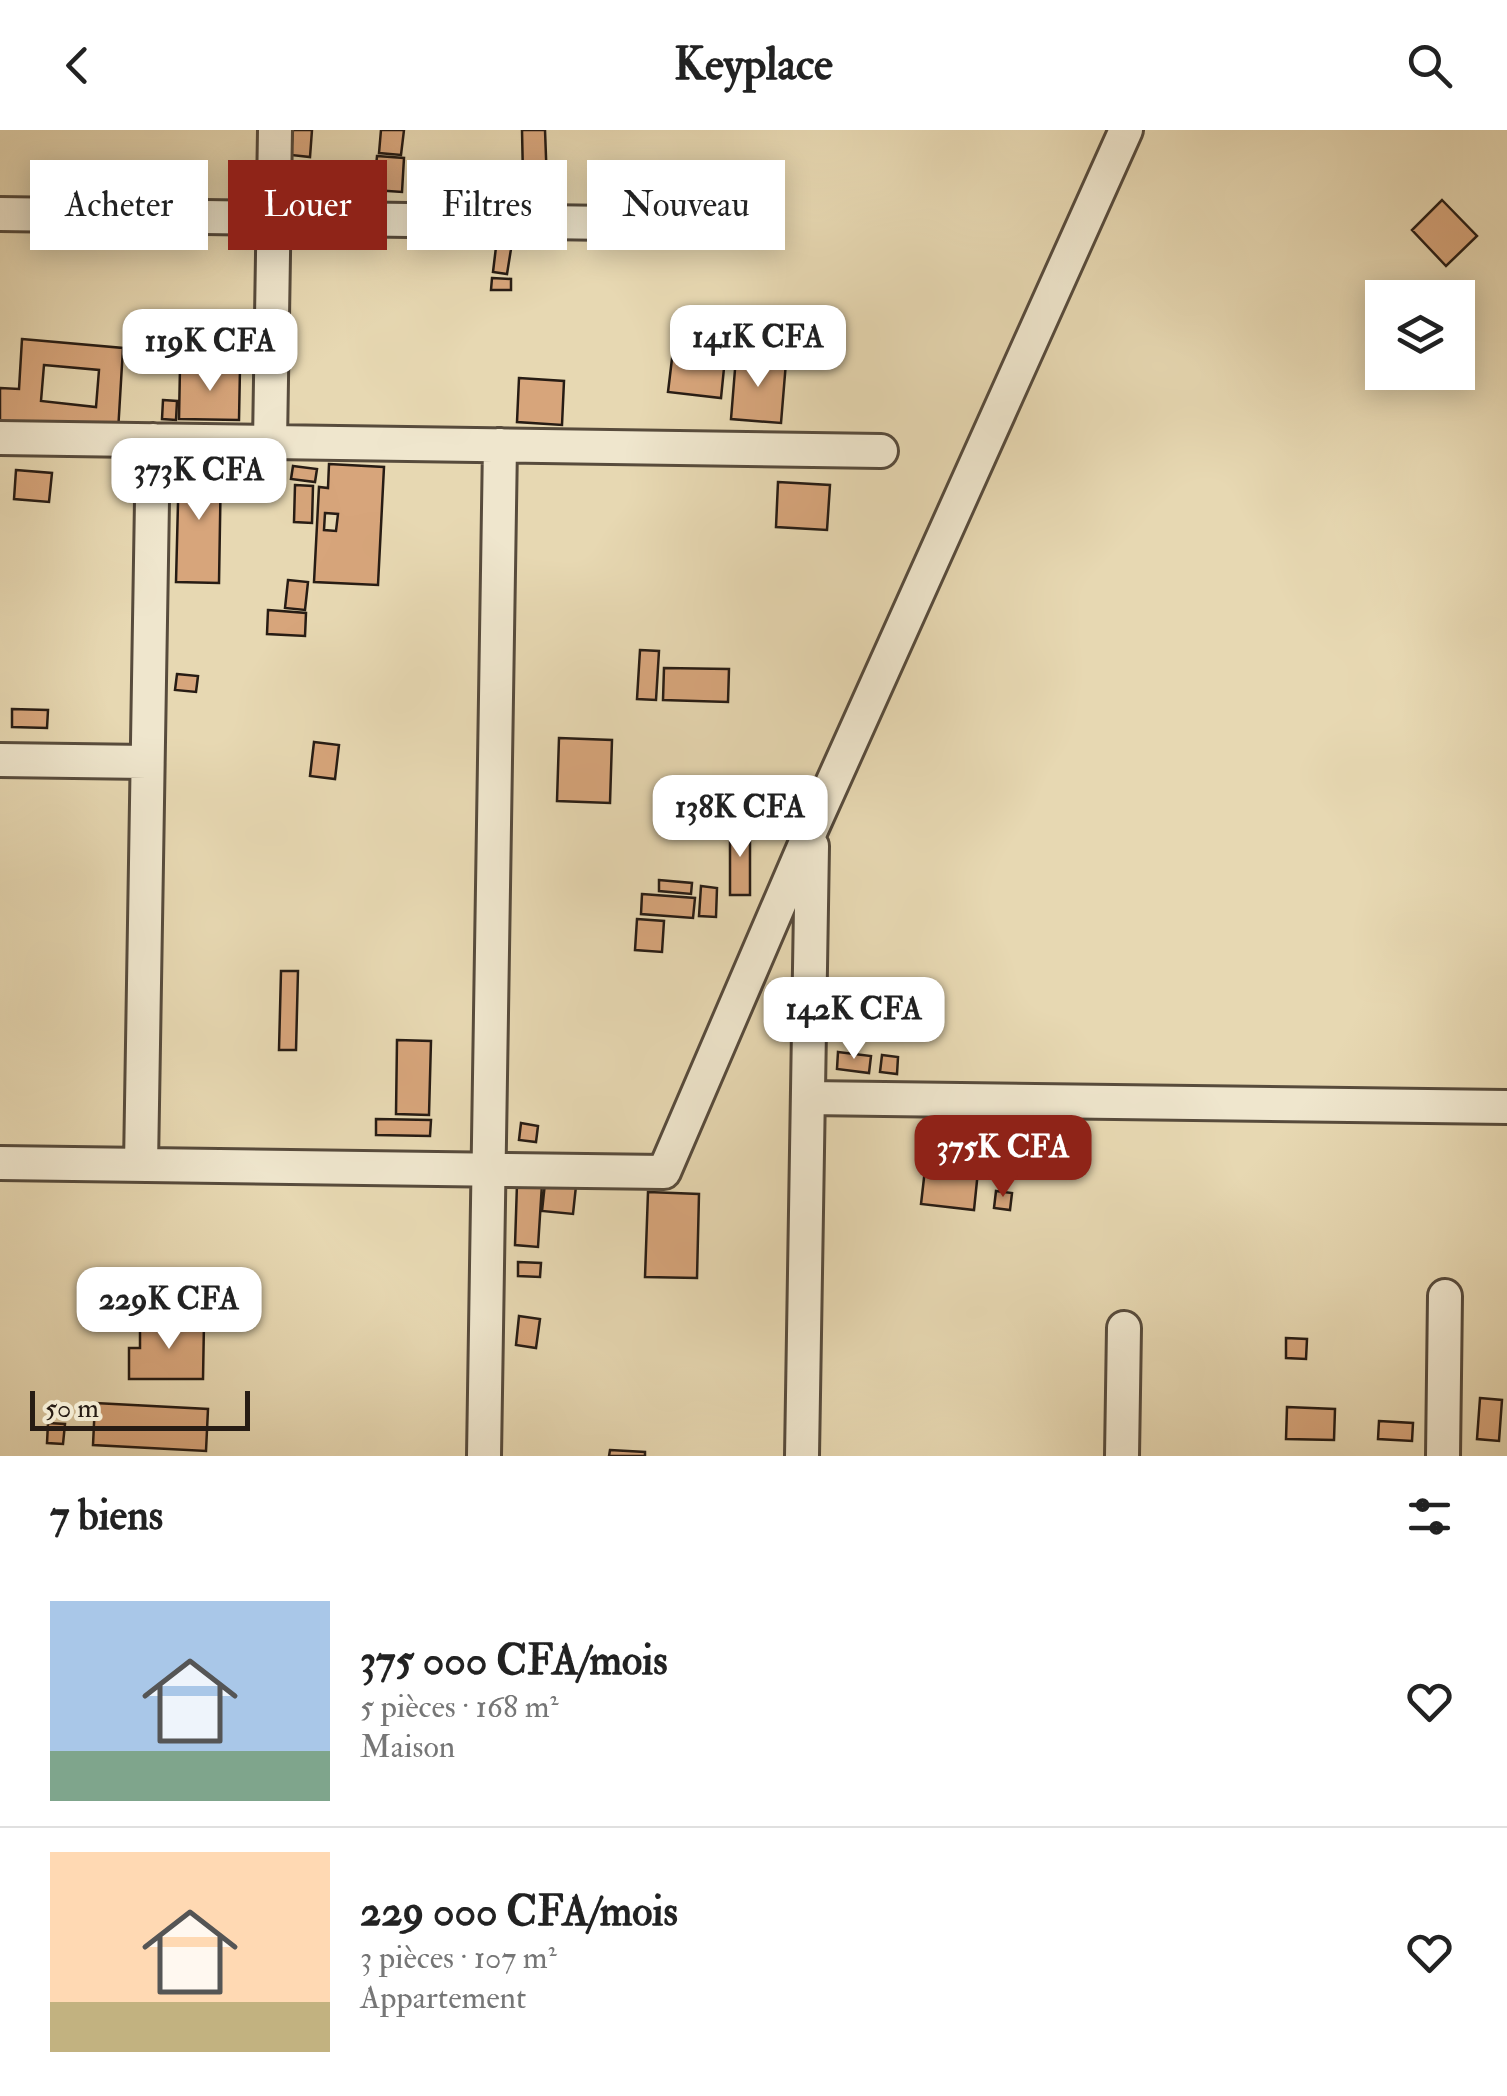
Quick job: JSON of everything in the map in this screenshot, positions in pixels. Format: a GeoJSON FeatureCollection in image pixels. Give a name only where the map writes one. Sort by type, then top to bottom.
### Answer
{"type":"FeatureCollection","features":[{"type":"Feature","properties":{"kind":"street"},"geometry":{"type":"LineString","coordinates":[[275,130],[275,160]]}},
{"type":"Feature","properties":{"kind":"street"},"geometry":{"type":"LineString","coordinates":[[0,1163],[664,1172],[812,828],[1126,130]]}},
{"type":"Feature","properties":{"kind":"street"},"geometry":{"type":"LineString","coordinates":[[0,214],[228,217]]}},
{"type":"Feature","properties":{"kind":"street"},"geometry":{"type":"LineString","coordinates":[[387,219],[587,222]]}},
{"type":"Feature","properties":{"kind":"street"},"geometry":{"type":"LineString","coordinates":[[270,442],[273,250]]}},
{"type":"Feature","properties":{"kind":"street"},"geometry":{"type":"LineString","coordinates":[[0,438],[881,450]]}},
{"type":"Feature","properties":{"kind":"street"},"geometry":{"type":"LineString","coordinates":[[141,1165],[152,440]]}},
{"type":"Feature","properties":{"kind":"street"},"geometry":{"type":"LineString","coordinates":[[484,1456],[500,445]]}},
{"type":"Feature","properties":{"kind":"street"},"geometry":{"type":"LineString","coordinates":[[0,760],[148,762]]}},
{"type":"Feature","properties":{"kind":"street"},"geometry":{"type":"LineString","coordinates":[[802,1456],[812,828]]}},
{"type":"Feature","properties":{"kind":"street"},"geometry":{"type":"LineString","coordinates":[[808,1098],[1507,1107]]}},
{"type":"Feature","properties":{"kind":"street"},"geometry":{"type":"LineString","coordinates":[[1443,1456],[1445,1296]]}},
{"type":"Feature","properties":{"kind":"street"},"geometry":{"type":"LineString","coordinates":[[1122,1456],[1124,1328]]}},
{"type":"Feature","properties":{"kind":"building"},"geometry":{"type":"Polygon","coordinates":[[[293,130],[312,130],[310,157],[291,155],[293,130]]]}},
{"type":"Feature","properties":{"kind":"building"},"geometry":{"type":"Polygon","coordinates":[[[381,130],[404,130],[401,155],[379,153],[381,130]]]}},
{"type":"Feature","properties":{"kind":"building"},"geometry":{"type":"Polygon","coordinates":[[[522,130],[545,130],[546,160],[523,160],[522,130]]]}},
{"type":"Feature","properties":{"kind":"building"},"geometry":{"type":"Polygon","coordinates":[[[377,156],[404,158],[402,192],[387,191],[387,160],[377,160],[377,156]]]}},
{"type":"Feature","properties":{"kind":"building"},"geometry":{"type":"Polygon","coordinates":[[[1442,200],[1477,236],[1446,266],[1412,230],[1442,200]]]}},
{"type":"Feature","properties":{"kind":"building"},"geometry":{"type":"Polygon","coordinates":[[[496,250],[511,250],[507,274],[493,272],[496,250]]]}},
{"type":"Feature","properties":{"kind":"building"},"geometry":{"type":"Polygon","coordinates":[[[492,278],[511,279],[511,290],[491,290],[492,278]]]}},
{"type":"Feature","properties":{"kind":"building"},"geometry":{"type":"Polygon","coordinates":[[[22,339],[123,348],[118,432],[0,425],[0,388],[19,389],[22,339]],[[44,365],[41,401],[96,407],[99,370],[44,365]]]}},
{"type":"Feature","properties":{"kind":"building"},"geometry":{"type":"Polygon","coordinates":[[[674,342],[726,348],[721,398],[668,392],[674,342]]]}},
{"type":"Feature","properties":{"kind":"building"},"geometry":{"type":"Polygon","coordinates":[[[736,357],[786,362],[781,423],[731,419],[736,357]]]}},
{"type":"Feature","properties":{"kind":"building"},"geometry":{"type":"Polygon","coordinates":[[[180,367],[240,368],[239,420],[179,419],[180,367]]]}},
{"type":"Feature","properties":{"kind":"building"},"geometry":{"type":"Polygon","coordinates":[[[519,378],[564,381],[562,425],[517,422],[519,378]]]}},
{"type":"Feature","properties":{"kind":"building"},"geometry":{"type":"Polygon","coordinates":[[[163,400],[177,401],[176,420],[162,419],[163,400]]]}},
{"type":"Feature","properties":{"kind":"building"},"geometry":{"type":"Polygon","coordinates":[[[179,463],[221,464],[219,583],[176,582],[179,463]]]}},
{"type":"Feature","properties":{"kind":"building"},"geometry":{"type":"Polygon","coordinates":[[[329,464],[384,467],[378,585],[314,582],[319,487],[328,488],[329,464]],[[325,513],[324,530],[336,531],[338,514],[325,513]]]}},
{"type":"Feature","properties":{"kind":"building"},"geometry":{"type":"Polygon","coordinates":[[[293,466],[317,469],[315,482],[291,479],[293,466]]]}},
{"type":"Feature","properties":{"kind":"building"},"geometry":{"type":"Polygon","coordinates":[[[16,470],[52,473],[49,502],[14,499],[16,470]]]}},
{"type":"Feature","properties":{"kind":"building"},"geometry":{"type":"Polygon","coordinates":[[[778,482],[830,485],[827,530],[776,527],[778,482]]]}},
{"type":"Feature","properties":{"kind":"building"},"geometry":{"type":"Polygon","coordinates":[[[295,485],[313,486],[312,523],[294,522],[295,485]]]}},
{"type":"Feature","properties":{"kind":"building"},"geometry":{"type":"Polygon","coordinates":[[[288,580],[308,582],[305,610],[285,608],[288,580]]]}},
{"type":"Feature","properties":{"kind":"building"},"geometry":{"type":"Polygon","coordinates":[[[268,610],[306,613],[305,636],[267,634],[268,610]]]}},
{"type":"Feature","properties":{"kind":"building"},"geometry":{"type":"Polygon","coordinates":[[[640,650],[659,651],[656,700],[637,699],[640,650]]]}},
{"type":"Feature","properties":{"kind":"building"},"geometry":{"type":"Polygon","coordinates":[[[664,668],[729,669],[728,702],[663,700],[664,668]]]}},
{"type":"Feature","properties":{"kind":"building"},"geometry":{"type":"Polygon","coordinates":[[[177,674],[198,676],[196,692],[175,690],[177,674]]]}},
{"type":"Feature","properties":{"kind":"building"},"geometry":{"type":"Polygon","coordinates":[[[12,709],[48,710],[47,728],[12,727],[12,709]]]}},
{"type":"Feature","properties":{"kind":"building"},"geometry":{"type":"Polygon","coordinates":[[[559,738],[612,740],[610,803],[557,801],[559,738]]]}},
{"type":"Feature","properties":{"kind":"building"},"geometry":{"type":"Polygon","coordinates":[[[314,742],[339,745],[335,779],[310,776],[314,742]]]}},
{"type":"Feature","properties":{"kind":"building"},"geometry":{"type":"Polygon","coordinates":[[[730,824],[750,824],[750,895],[730,895],[730,824]]]}},
{"type":"Feature","properties":{"kind":"building"},"geometry":{"type":"Polygon","coordinates":[[[659,880],[692,883],[691,894],[659,891],[659,880]]]}},
{"type":"Feature","properties":{"kind":"building"},"geometry":{"type":"Polygon","coordinates":[[[701,886],[717,888],[716,917],[699,916],[701,886]]]}},
{"type":"Feature","properties":{"kind":"building"},"geometry":{"type":"Polygon","coordinates":[[[642,894],[695,898],[693,918],[641,914],[642,894]]]}},
{"type":"Feature","properties":{"kind":"building"},"geometry":{"type":"Polygon","coordinates":[[[637,919],[664,921],[662,952],[635,950],[637,919]]]}},
{"type":"Feature","properties":{"kind":"building"},"geometry":{"type":"Polygon","coordinates":[[[281,971],[298,971],[296,1050],[279,1050],[281,971]]]}},
{"type":"Feature","properties":{"kind":"building"},"geometry":{"type":"Polygon","coordinates":[[[839,982],[859,983],[856,1017],[836,1016],[839,982]]]}},
{"type":"Feature","properties":{"kind":"building"},"geometry":{"type":"Polygon","coordinates":[[[397,1040],[431,1041],[429,1115],[396,1114],[397,1040]]]}},
{"type":"Feature","properties":{"kind":"building"},"geometry":{"type":"Polygon","coordinates":[[[838,1052],[871,1056],[869,1073],[837,1069],[838,1052]]]}},
{"type":"Feature","properties":{"kind":"building"},"geometry":{"type":"Polygon","coordinates":[[[882,1055],[898,1057],[897,1074],[880,1072],[882,1055]]]}},
{"type":"Feature","properties":{"kind":"building"},"geometry":{"type":"Polygon","coordinates":[[[931,1117],[983,1122],[974,1210],[921,1204],[931,1117]]]}},
{"type":"Feature","properties":{"kind":"building"},"geometry":{"type":"Polygon","coordinates":[[[376,1119],[431,1120],[430,1136],[376,1135],[376,1119]]]}},
{"type":"Feature","properties":{"kind":"building"},"geometry":{"type":"Polygon","coordinates":[[[521,1123],[538,1126],[536,1142],[519,1140],[521,1123]]]}},
{"type":"Feature","properties":{"kind":"building"},"geometry":{"type":"Polygon","coordinates":[[[545,1183],[576,1186],[573,1214],[542,1211],[545,1183]]]}},
{"type":"Feature","properties":{"kind":"building"},"geometry":{"type":"Polygon","coordinates":[[[517,1184],[542,1184],[538,1247],[515,1245],[517,1184]]]}},
{"type":"Feature","properties":{"kind":"building"},"geometry":{"type":"Polygon","coordinates":[[[996,1191],[1012,1193],[1010,1210],[994,1208],[996,1191]]]}},
{"type":"Feature","properties":{"kind":"building"},"geometry":{"type":"Polygon","coordinates":[[[648,1192],[699,1194],[697,1278],[645,1277],[648,1192]]]}},
{"type":"Feature","properties":{"kind":"building"},"geometry":{"type":"Polygon","coordinates":[[[518,1262],[541,1263],[540,1277],[518,1276],[518,1262]]]}},
{"type":"Feature","properties":{"kind":"building"},"geometry":{"type":"Polygon","coordinates":[[[519,1316],[540,1319],[536,1348],[516,1345],[519,1316]]]}},
{"type":"Feature","properties":{"kind":"building"},"geometry":{"type":"Polygon","coordinates":[[[140,1322],[204,1322],[203,1379],[129,1379],[129,1348],[140,1348],[140,1322]]]}},
{"type":"Feature","properties":{"kind":"building"},"geometry":{"type":"Polygon","coordinates":[[[1286,1338],[1307,1339],[1306,1359],[1286,1358],[1286,1338]]]}},
{"type":"Feature","properties":{"kind":"building"},"geometry":{"type":"Polygon","coordinates":[[[1480,1398],[1502,1400],[1499,1441],[1477,1439],[1480,1398]]]}},
{"type":"Feature","properties":{"kind":"building"},"geometry":{"type":"Polygon","coordinates":[[[95,1403],[208,1409],[206,1451],[93,1445],[95,1403]]]}},
{"type":"Feature","properties":{"kind":"building"},"geometry":{"type":"Polygon","coordinates":[[[1287,1407],[1335,1409],[1334,1440],[1286,1439],[1287,1407]]]}},
{"type":"Feature","properties":{"kind":"building"},"geometry":{"type":"Polygon","coordinates":[[[1379,1421],[1413,1423],[1412,1441],[1378,1439],[1379,1421]]]}},
{"type":"Feature","properties":{"kind":"building"},"geometry":{"type":"Polygon","coordinates":[[[48,1423],[65,1424],[63,1444],[47,1443],[48,1423]]]}},
{"type":"Feature","properties":{"kind":"building"},"geometry":{"type":"Polygon","coordinates":[[[610,1450],[645,1452],[645,1456],[609,1456],[610,1450]]]}}]}
